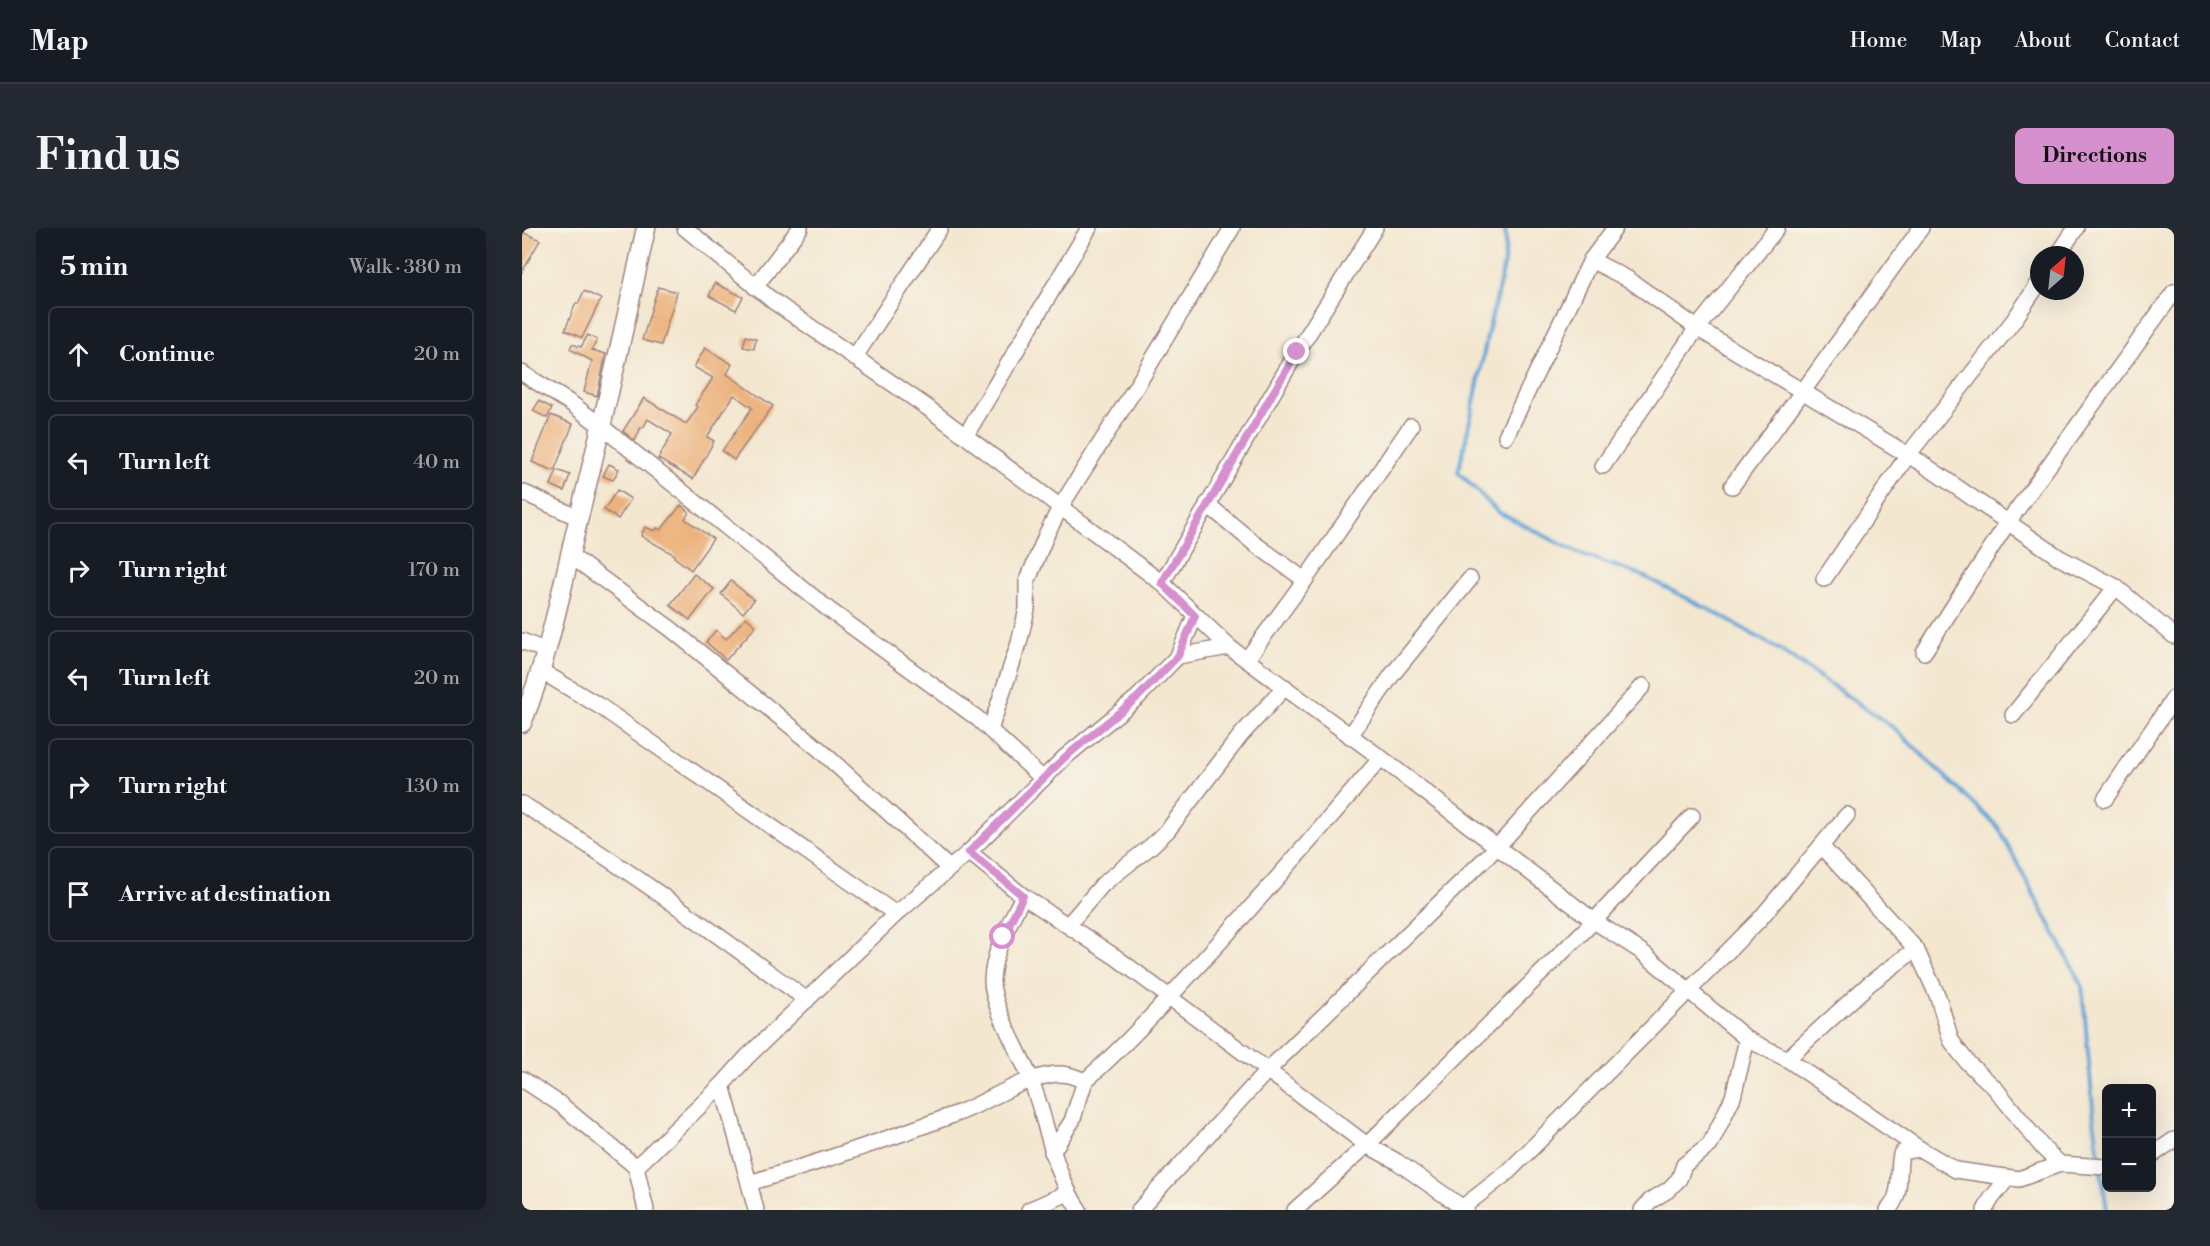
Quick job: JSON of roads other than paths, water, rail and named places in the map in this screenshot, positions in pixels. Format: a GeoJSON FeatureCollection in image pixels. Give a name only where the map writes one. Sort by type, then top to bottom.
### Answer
{"type":"FeatureCollection","features":[{"type":"Feature","properties":{"kind":"street"},"geometry":{"type":"LineString","coordinates":[[522,723],[541,671],[571,556],[646,228]]}},
{"type":"Feature","properties":{"kind":"street"},"geometry":{"type":"LineString","coordinates":[[685,228],[755,287],[966,435],[1162,583],[1229,647],[1381,758],[1594,921],[1642,952],[1747,1040],[1787,1059],[1920,1149],[1956,1170],[2019,1179],[2060,1164],[2102,1167]]}},
{"type":"Feature","properties":{"kind":"street"},"geometry":{"type":"LineString","coordinates":[[755,287],[800,228]]}},
{"type":"Feature","properties":{"kind":"street"},"geometry":{"type":"LineString","coordinates":[[854,358],[940,228]]}},
{"type":"Feature","properties":{"kind":"street"},"geometry":{"type":"LineString","coordinates":[[966,435],[1089,228]]}},
{"type":"Feature","properties":{"kind":"street"},"geometry":{"type":"LineString","coordinates":[[990,730],[1019,643],[1027,609],[1027,582],[1036,557],[1061,506],[1232,228]]}},
{"type":"Feature","properties":{"kind":"street"},"geometry":{"type":"LineString","coordinates":[[1162,583],[1297,352],[1375,228]]}},
{"type":"Feature","properties":{"kind":"street"},"geometry":{"type":"LineString","coordinates":[[1506,436],[1591,260],[1615,228]]}},
{"type":"Feature","properties":{"kind":"street"},"geometry":{"type":"LineString","coordinates":[[1603,466],[1698,328],[1777,228]]}},
{"type":"Feature","properties":{"kind":"street"},"geometry":{"type":"LineString","coordinates":[[1732,486],[1921,228]]}},
{"type":"Feature","properties":{"kind":"street"},"geometry":{"type":"LineString","coordinates":[[2064,246],[2076,228]]}},
{"type":"Feature","properties":{"kind":"street"},"geometry":{"type":"LineString","coordinates":[[1591,260],[1628,279],[1698,328],[1908,455],[2060,558],[2116,587],[2174,636]]}},
{"type":"Feature","properties":{"kind":"street"},"geometry":{"type":"LineString","coordinates":[[1924,652],[2008,522],[2174,292]]}},
{"type":"Feature","properties":{"kind":"street"},"geometry":{"type":"LineString","coordinates":[[1824,579],[1908,455],[2030,296]]}},
{"type":"Feature","properties":{"kind":"street"},"geometry":{"type":"LineString","coordinates":[[522,373],[572,404],[828,609],[977,718],[1043,779]]}},
{"type":"Feature","properties":{"kind":"street"},"geometry":{"type":"LineString","coordinates":[[1247,659],[1305,580],[1411,426]]}},
{"type":"Feature","properties":{"kind":"street"},"geometry":{"type":"LineString","coordinates":[[522,492],[579,518]]}},
{"type":"Feature","properties":{"kind":"street"},"geometry":{"type":"LineString","coordinates":[[1207,504],[1255,544],[1305,580]]}},
{"type":"Feature","properties":{"kind":"street"},"geometry":{"type":"LineString","coordinates":[[571,556],[671,629],[819,749],[950,868]]}},
{"type":"Feature","properties":{"kind":"street"},"geometry":{"type":"LineString","coordinates":[[1350,736],[1392,675],[1470,579]]}},
{"type":"Feature","properties":{"kind":"street"},"geometry":{"type":"LineString","coordinates":[[2013,715],[2116,587]]}},
{"type":"Feature","properties":{"kind":"street"},"geometry":{"type":"LineString","coordinates":[[636,1167],[896,914],[969,852],[1064,758],[1138,697],[1178,656],[1195,616]]}},
{"type":"Feature","properties":{"kind":"street"},"geometry":{"type":"LineString","coordinates":[[522,641],[546,651]]}},
{"type":"Feature","properties":{"kind":"street"},"geometry":{"type":"LineString","coordinates":[[1178,656],[1229,647]]}},
{"type":"Feature","properties":{"kind":"street"},"geometry":{"type":"LineString","coordinates":[[541,671],[601,707],[896,914]]}},
{"type":"Feature","properties":{"kind":"street"},"geometry":{"type":"LineString","coordinates":[[1139,1210],[1267,1071],[1497,847],[1643,686]]}},
{"type":"Feature","properties":{"kind":"street"},"geometry":{"type":"LineString","coordinates":[[1068,925],[1103,884],[1168,830],[1240,735],[1285,687]]}},
{"type":"Feature","properties":{"kind":"street"},"geometry":{"type":"LineString","coordinates":[[2105,799],[2174,698]]}},
{"type":"Feature","properties":{"kind":"street"},"geometry":{"type":"LineString","coordinates":[[1052,1152],[1072,1121],[1085,1081],[1121,1048],[1170,997],[1291,864],[1381,758]]}},
{"type":"Feature","properties":{"kind":"street"},"geometry":{"type":"LineString","coordinates":[[522,804],[689,913],[807,1000]]}},
{"type":"Feature","properties":{"kind":"street"},"geometry":{"type":"LineString","coordinates":[[969,852],[1023,896],[1170,997],[1367,1144],[1464,1208],[1508,1172],[1759,920],[1847,815]]}},
{"type":"Feature","properties":{"kind":"street"},"geometry":{"type":"LineString","coordinates":[[1295,1210],[1367,1144],[1594,921],[1692,816]]}},
{"type":"Feature","properties":{"kind":"street"},"geometry":{"type":"LineString","coordinates":[[1821,846],[1916,949],[1938,997],[1951,1040],[1968,1063],[1995,1088],[2043,1148],[2060,1164]]}},
{"type":"Feature","properties":{"kind":"street"},"geometry":{"type":"LineString","coordinates":[[1023,896],[994,959],[992,983],[999,1008],[1031,1080],[1052,1152],[1068,1193],[1079,1210]]}},
{"type":"Feature","properties":{"kind":"street"},"geometry":{"type":"LineString","coordinates":[[1787,1059],[1869,984],[1916,949]]}},
{"type":"Feature","properties":{"kind":"street"},"geometry":{"type":"LineString","coordinates":[[1642,1210],[1679,1179],[1684,1165],[1710,1145],[1733,1097],[1747,1040]]}},
{"type":"Feature","properties":{"kind":"street"},"geometry":{"type":"LineString","coordinates":[[749,1183],[882,1142],[966,1110],[1031,1080],[1050,1074],[1068,1074],[1085,1081]]}},
{"type":"Feature","properties":{"kind":"street"},"geometry":{"type":"LineString","coordinates":[[522,1079],[560,1104],[636,1167],[646,1210]]}},
{"type":"Feature","properties":{"kind":"street"},"geometry":{"type":"LineString","coordinates":[[722,1085],[756,1210]]}},
{"type":"Feature","properties":{"kind":"street"},"geometry":{"type":"LineString","coordinates":[[2156,1152],[2174,1140]]}},
{"type":"Feature","properties":{"kind":"street"},"geometry":{"type":"LineString","coordinates":[[1888,1210],[1897,1196],[1901,1154],[1905,1151],[1920,1149]]}},
{"type":"Feature","properties":{"kind":"street"},"geometry":{"type":"LineString","coordinates":[[1985,1210],[1990,1199],[2007,1179]]}},
{"type":"Feature","properties":{"kind":"street"},"geometry":{"type":"LineString","coordinates":[[1029,1210],[1068,1193]]}},
{"type":"Feature","properties":{"kind":"waterway"},"geometry":{"type":"LineString","coordinates":[[1505,228],[1503,269],[1458,472],[1498,512],[1580,554],[1639,574],[1712,611],[1782,651],[1894,728],[1998,827],[2082,985],[2100,1162]]}},
{"type":"Feature","properties":{"kind":"waterway"},"geometry":{"type":"LineString","coordinates":[[2101,1170],[2107,1210]]}}]}
